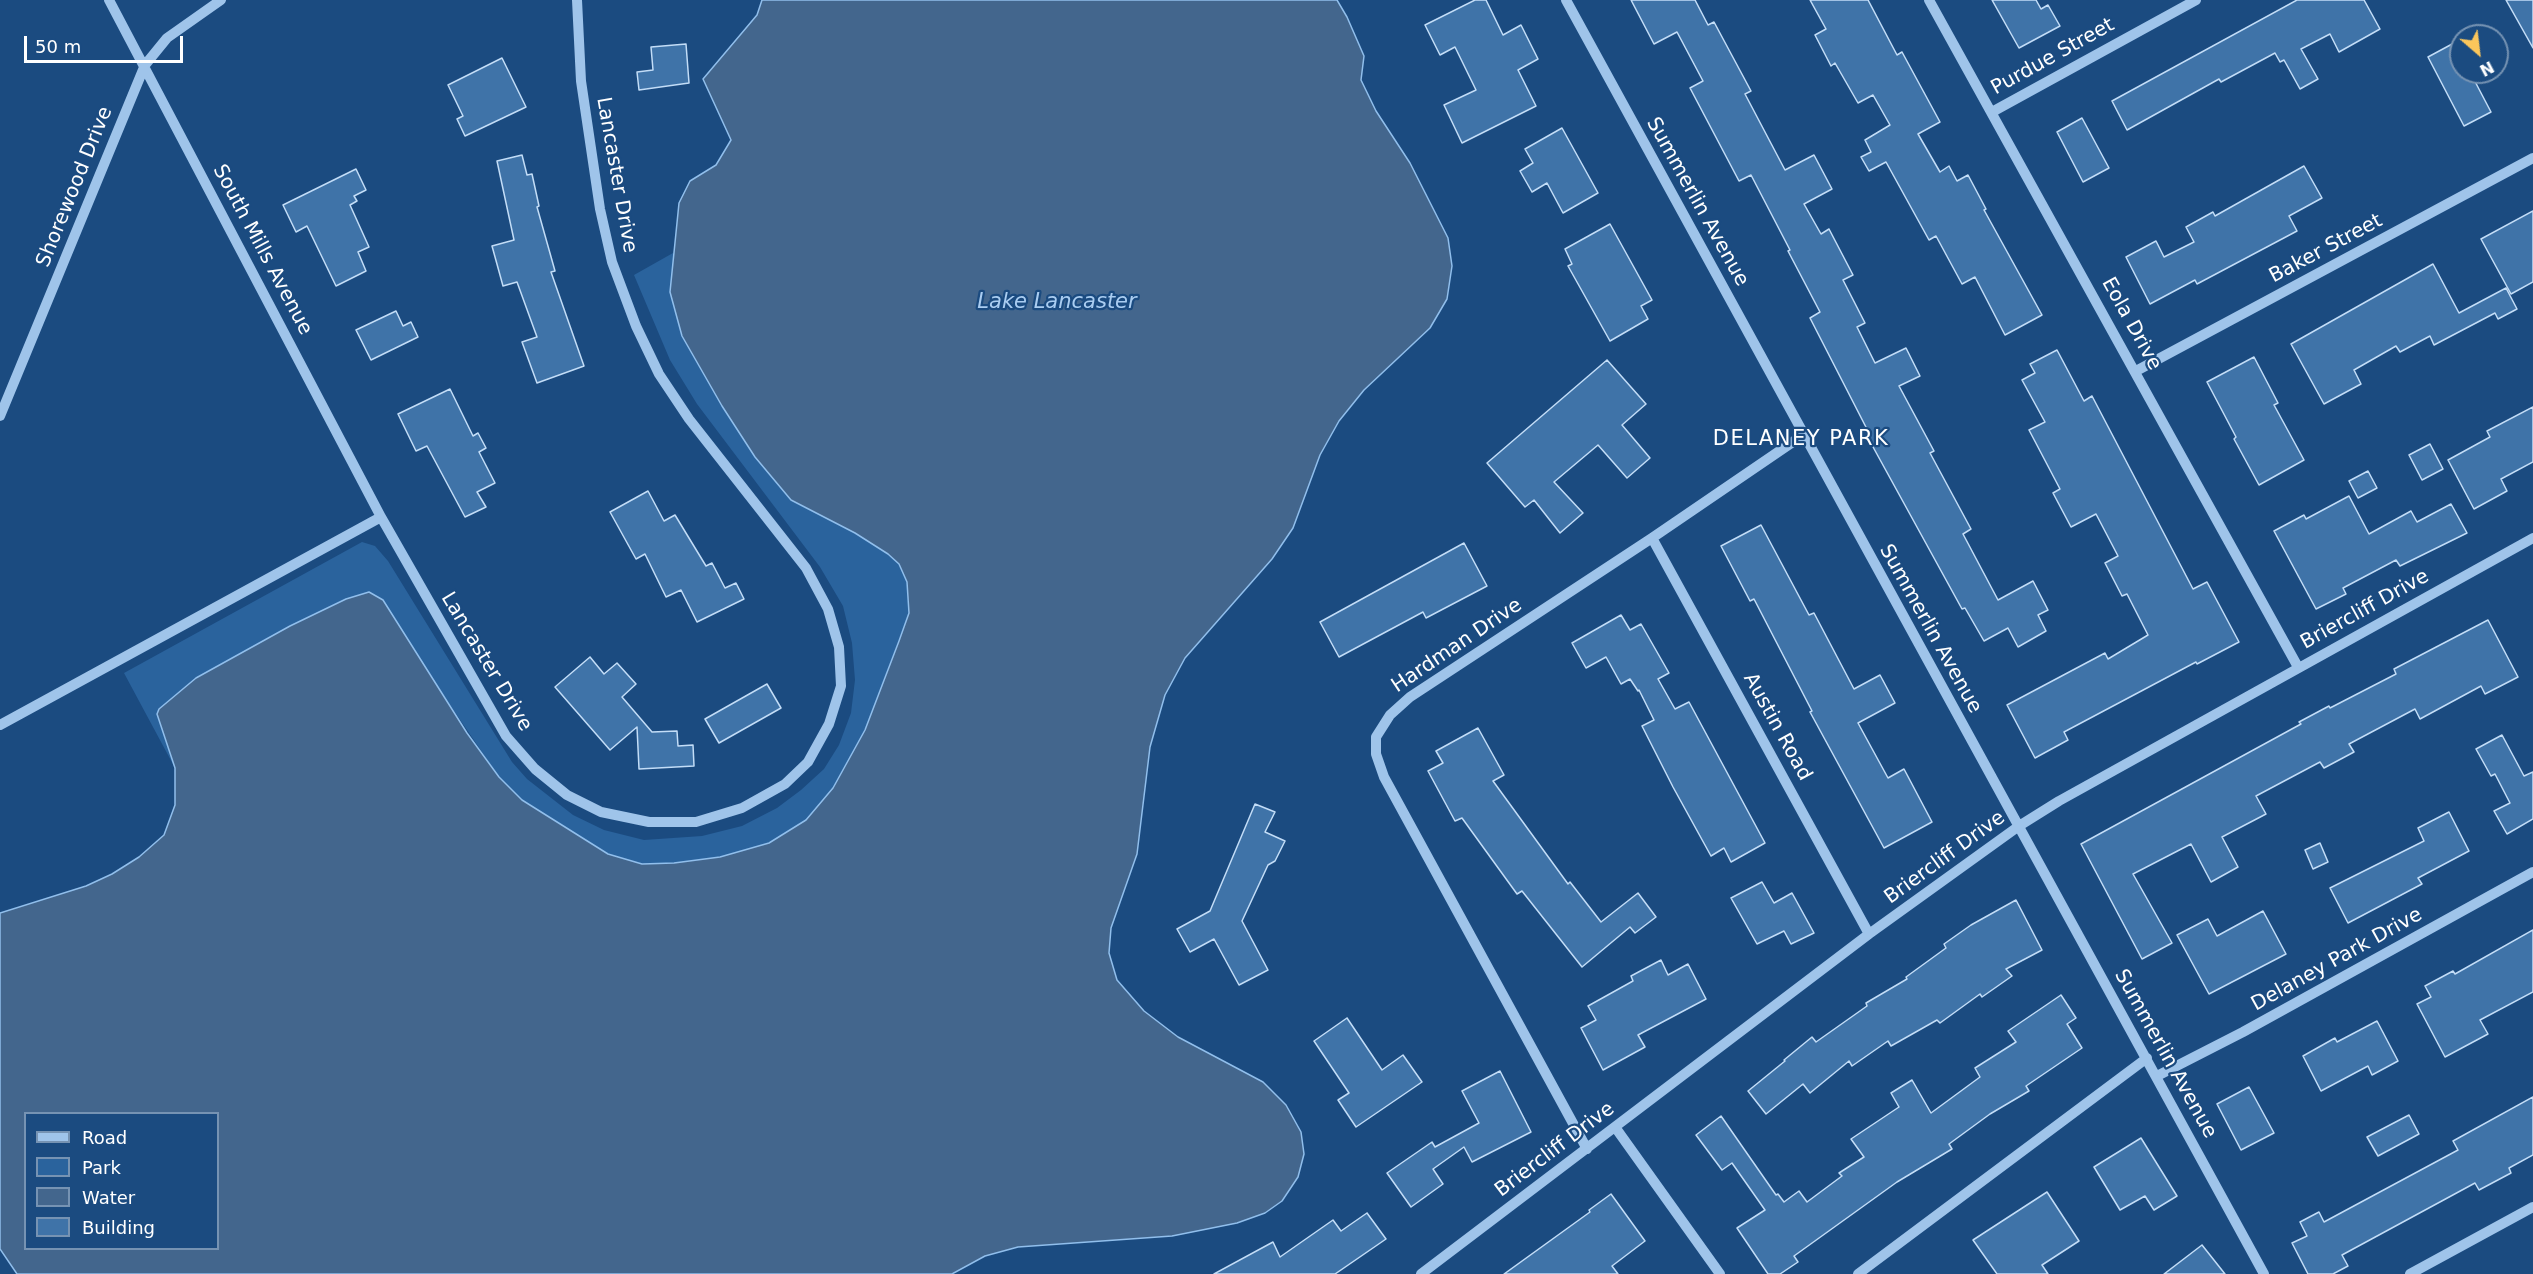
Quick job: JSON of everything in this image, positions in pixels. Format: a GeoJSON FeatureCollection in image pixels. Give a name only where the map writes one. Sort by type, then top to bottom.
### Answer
{"type":"FeatureCollection","features":[{"type":"Feature","properties":{"kind":"street","name":"South Mills Avenue"},"geometry":{"type":"LineString","coordinates":[[110,0],[381,518]]}},
{"type":"Feature","properties":{"kind":"street","name":"Shorewood Drive"},"geometry":{"type":"LineString","coordinates":[[0,416],[145,66],[167,38],[221,0]]}},
{"type":"Feature","properties":{"kind":"street","name":"Lancaster Drive"},"geometry":{"type":"LineString","coordinates":[[381,518],[506,736],[535,769],[567,795],[601,812],[649,822],[696,822],[742,808],[785,784],[808,762],[829,724],[841,686],[839,647],[828,609],[806,568],[689,419],[659,374],[636,326],[612,261],[589,150],[581,81],[577,0]]}},
{"type":"Feature","properties":{"kind":"street","name":"Summerlin Avenue"},"geometry":{"type":"LineString","coordinates":[[1566,0],[2264,1274]]}},
{"type":"Feature","properties":{"kind":"street","name":"Eola Drive"},"geometry":{"type":"LineString","coordinates":[[1929,0],[2136,371],[2298,668]]}},
{"type":"Feature","properties":{"kind":"street","name":"Purdue Street"},"geometry":{"type":"LineString","coordinates":[[1992,112],[2196,0]]}},
{"type":"Feature","properties":{"kind":"street","name":"Baker Street"},"geometry":{"type":"LineString","coordinates":[[2136,371],[2533,158]]}},
{"type":"Feature","properties":{"kind":"street","name":"Hardman Drive"},"geometry":{"type":"LineString","coordinates":[[1587,1149],[1384,777],[1376,754],[1376,737],[1390,716],[1410,697],[1652,538],[1803,435]]}},
{"type":"Feature","properties":{"kind":"street"},"geometry":{"type":"LineString","coordinates":[[0,725],[381,518]]}},
{"type":"Feature","properties":{"kind":"street","name":"Austin Road"},"geometry":{"type":"LineString","coordinates":[[1652,538],[1869,933]]}},
{"type":"Feature","properties":{"kind":"street","name":"Briercliff Drive"},"geometry":{"type":"LineString","coordinates":[[1421,1274],[1869,933],[2019,826],[2059,801],[2533,538]]}},
{"type":"Feature","properties":{"kind":"street","name":"Delaney Park Drive"},"geometry":{"type":"LineString","coordinates":[[2157,1076],[2243,1032],[2533,872]]}},
{"type":"Feature","properties":{"kind":"street"},"geometry":{"type":"LineString","coordinates":[[1858,1274],[2146,1058]]}},
{"type":"Feature","properties":{"kind":"street"},"geometry":{"type":"LineString","coordinates":[[1615,1127],[1720,1274]]}},
{"type":"Feature","properties":{"kind":"street"},"geometry":{"type":"LineString","coordinates":[[2410,1274],[2533,1207]]}},
{"type":"Feature","properties":{"kind":"green space"},"geometry":{"type":"Polygon","coordinates":[[[673,253],[682,336],[722,406],[755,457],[791,500],[855,533],[888,554],[899,564],[907,582],[909,613],[865,730],[833,788],[806,820],[769,843],[720,857],[674,863],[642,864],[608,854],[521,800],[499,777],[369,592],[346,599],[290,626],[196,678],[159,709],[157,714],[175,768],[124,673],[362,542],[375,546],[388,561],[512,762],[527,779],[573,815],[604,830],[644,840],[702,836],[742,826],[777,808],[824,769],[839,745],[851,713],[855,680],[852,643],[843,606],[820,567],[697,404],[670,360],[634,275],[673,253]]]}},
{"type":"Feature","properties":{"kind":"water","name":"Lake Lancaster"},"geometry":{"type":"Polygon","coordinates":[[[762,0],[1337,0],[1347,17],[1364,56],[1361,80],[1376,111],[1410,163],[1448,238],[1452,266],[1447,299],[1430,328],[1364,390],[1339,421],[1320,455],[1293,528],[1272,559],[1185,658],[1165,695],[1150,747],[1137,854],[1111,928],[1109,953],[1117,980],[1144,1011],[1178,1037],[1263,1082],[1286,1105],[1301,1132],[1304,1154],[1298,1177],[1282,1201],[1265,1213],[1237,1223],[1172,1236],[1018,1247],[985,1256],[952,1274],[17,1274],[0,1249],[0,913],[86,886],[112,874],[139,857],[164,835],[175,805],[175,768],[157,714],[159,709],[196,678],[290,626],[346,599],[369,592],[383,600],[467,733],[499,777],[522,800],[608,854],[642,864],[674,863],[720,857],[769,843],[806,820],[833,788],[865,730],[899,641],[909,613],[907,582],[899,564],[888,554],[855,533],[791,500],[755,457],[722,406],[682,336],[670,292],[679,203],[690,181],[716,165],[731,140],[703,79],[757,15],[762,0]]]}},
{"type":"Feature","properties":{"kind":"building"},"geometry":{"type":"Polygon","coordinates":[[[1475,0],[1486,0],[1503,35],[1521,25],[1538,59],[1518,70],[1536,106],[1462,143],[1444,105],[1476,90],[1455,47],[1440,55],[1425,25],[1475,0]]]}},
{"type":"Feature","properties":{"kind":"building"},"geometry":{"type":"Polygon","coordinates":[[[1631,0],[1695,0],[1708,25],[1714,22],[1751,91],[1745,94],[1785,170],[1814,155],[1832,189],[1804,204],[1821,234],[1829,229],[1853,275],[1843,280],[1865,323],[1857,327],[1875,363],[1906,348],[1920,376],[1899,386],[1934,451],[1930,453],[1971,529],[1963,534],[1998,600],[2033,581],[2048,610],[2038,615],[2046,631],[2018,647],[2008,628],[1984,641],[1965,608],[1962,609],[1867,436],[1870,435],[1810,318],[1820,312],[1751,175],[1739,181],[1690,88],[1703,81],[1677,32],[1654,44],[1631,0]]]}},
{"type":"Feature","properties":{"kind":"building"},"geometry":{"type":"Polygon","coordinates":[[[1810,0],[1868,0],[1897,55],[1902,52],[1940,122],[1918,134],[1940,172],[1949,166],[1957,181],[1968,175],[1986,209],[1984,210],[2042,315],[2005,335],[1975,277],[1962,284],[1936,236],[1929,240],[1886,162],[1869,171],[1861,157],[1871,152],[1865,140],[1890,125],[1873,95],[1858,103],[1835,63],[1831,66],[1815,35],[1826,29],[1810,0]]]}},
{"type":"Feature","properties":{"kind":"building"},"geometry":{"type":"Polygon","coordinates":[[[1992,0],[2036,0],[2041,9],[2048,5],[2060,26],[2019,48],[1992,0]]]}},
{"type":"Feature","properties":{"kind":"building"},"geometry":{"type":"Polygon","coordinates":[[[2297,0],[2364,0],[2380,29],[2339,52],[2330,34],[2301,49],[2318,79],[2300,89],[2284,60],[2280,62],[2275,53],[2221,82],[2219,79],[2127,130],[2112,101],[2297,0]]]}},
{"type":"Feature","properties":{"kind":"building"},"geometry":{"type":"Polygon","coordinates":[[[2506,0],[2533,0],[2533,48],[2506,0]]]}},
{"type":"Feature","properties":{"kind":"building"},"geometry":{"type":"Polygon","coordinates":[[[686,44],[689,83],[639,90],[637,72],[653,70],[651,47],[686,44]]]}},
{"type":"Feature","properties":{"kind":"building"},"geometry":{"type":"Polygon","coordinates":[[[2449,46],[2449,84],[2476,84],[2491,112],[2464,126],[2428,57],[2449,46]]]}},
{"type":"Feature","properties":{"kind":"building"},"geometry":{"type":"Polygon","coordinates":[[[502,58],[526,107],[465,136],[457,119],[463,116],[448,85],[502,58]]]}},
{"type":"Feature","properties":{"kind":"building"},"geometry":{"type":"Polygon","coordinates":[[[2082,118],[2109,168],[2083,182],[2057,132],[2082,118]]]}},
{"type":"Feature","properties":{"kind":"building"},"geometry":{"type":"Polygon","coordinates":[[[1562,128],[1598,193],[1563,213],[1547,183],[1532,192],[1520,171],[1533,163],[1525,149],[1562,128]]]}},
{"type":"Feature","properties":{"kind":"building"},"geometry":{"type":"Polygon","coordinates":[[[522,155],[527,175],[532,174],[539,206],[537,207],[555,271],[551,272],[584,366],[537,383],[522,342],[537,337],[517,282],[503,286],[492,246],[514,240],[497,161],[522,155]]]}},
{"type":"Feature","properties":{"kind":"building"},"geometry":{"type":"Polygon","coordinates":[[[2304,166],[2322,198],[2289,216],[2297,231],[2197,284],[2195,280],[2150,304],[2126,257],[2156,241],[2164,257],[2194,242],[2186,227],[2213,212],[2215,216],[2304,166]]]}},
{"type":"Feature","properties":{"kind":"building"},"geometry":{"type":"Polygon","coordinates":[[[356,169],[366,190],[354,196],[357,201],[350,205],[369,247],[358,252],[366,271],[336,286],[307,226],[296,232],[283,205],[356,169]]]}},
{"type":"Feature","properties":{"kind":"building"},"geometry":{"type":"Polygon","coordinates":[[[2533,211],[2533,282],[2511,294],[2481,239],[2533,211]]]}},
{"type":"Feature","properties":{"kind":"building"},"geometry":{"type":"Polygon","coordinates":[[[1610,224],[1652,300],[1641,306],[1648,319],[1610,341],[1568,266],[1572,264],[1565,249],[1610,224]]]}},
{"type":"Feature","properties":{"kind":"building"},"geometry":{"type":"Polygon","coordinates":[[[2433,264],[2459,313],[2506,288],[2517,309],[2498,319],[2495,313],[2434,345],[2430,336],[2400,352],[2396,346],[2354,370],[2361,384],[2324,404],[2291,344],[2433,264]]]}},
{"type":"Feature","properties":{"kind":"building"},"geometry":{"type":"Polygon","coordinates":[[[396,311],[403,326],[411,322],[418,337],[371,360],[356,330],[396,311]]]}},
{"type":"Feature","properties":{"kind":"building"},"geometry":{"type":"Polygon","coordinates":[[[2057,350],[2084,401],[2092,396],[2193,589],[2207,582],[2239,642],[2197,664],[2196,662],[2064,732],[2068,740],[2035,758],[2007,705],[2105,653],[2108,659],[2148,635],[2127,594],[2122,596],[2105,563],[2118,556],[2096,514],[2071,527],[2053,493],[2060,489],[2029,430],[2045,422],[2022,380],[2035,373],[2030,364],[2057,350]]]}},
{"type":"Feature","properties":{"kind":"building"},"geometry":{"type":"Polygon","coordinates":[[[2254,357],[2278,403],[2274,405],[2304,460],[2259,485],[2207,382],[2254,357]]]}},
{"type":"Feature","properties":{"kind":"building"},"geometry":{"type":"Polygon","coordinates":[[[1607,360],[1646,404],[1622,425],[1650,458],[1627,478],[1598,445],[1554,482],[1583,513],[1560,533],[1534,500],[1525,507],[1487,463],[1607,360]]]}},
{"type":"Feature","properties":{"kind":"building"},"geometry":{"type":"Polygon","coordinates":[[[450,389],[473,436],[478,433],[486,448],[479,452],[495,483],[477,492],[486,507],[465,517],[427,446],[416,451],[398,414],[450,389]]]}},
{"type":"Feature","properties":{"kind":"building"},"geometry":{"type":"Polygon","coordinates":[[[2533,407],[2533,462],[2501,479],[2507,491],[2474,509],[2448,460],[2490,437],[2487,431],[2533,407]]]}},
{"type":"Feature","properties":{"kind":"building"},"geometry":{"type":"Polygon","coordinates":[[[2430,444],[2443,469],[2422,480],[2409,455],[2430,444]]]}},
{"type":"Feature","properties":{"kind":"building"},"geometry":{"type":"Polygon","coordinates":[[[2368,471],[2377,488],[2358,498],[2349,481],[2368,471]]]}},
{"type":"Feature","properties":{"kind":"building"},"geometry":{"type":"Polygon","coordinates":[[[648,491],[664,521],[675,515],[706,566],[712,563],[725,588],[736,583],[744,599],[697,622],[681,590],[666,597],[645,554],[636,559],[610,512],[648,491]]]}},
{"type":"Feature","properties":{"kind":"building"},"geometry":{"type":"Polygon","coordinates":[[[2349,496],[2369,534],[2411,511],[2417,522],[2451,504],[2467,533],[2400,566],[2396,560],[2343,588],[2346,594],[2316,609],[2274,531],[2304,515],[2306,519],[2349,496]]]}},
{"type":"Feature","properties":{"kind":"building"},"geometry":{"type":"Polygon","coordinates":[[[1761,525],[1809,615],[1814,613],[1854,689],[1880,675],[1895,703],[1858,723],[1888,778],[1904,769],[1932,822],[1884,848],[1810,712],[1812,711],[1754,599],[1750,601],[1721,546],[1761,525]]]}},
{"type":"Feature","properties":{"kind":"building"},"geometry":{"type":"Polygon","coordinates":[[[1464,543],[1487,586],[1426,618],[1423,612],[1339,657],[1320,622],[1464,543]]]}},
{"type":"Feature","properties":{"kind":"building"},"geometry":{"type":"Polygon","coordinates":[[[1621,615],[1630,630],[1641,624],[1669,673],[1658,679],[1675,709],[1689,702],[1765,843],[1731,862],[1724,848],[1711,856],[1673,787],[1642,726],[1654,720],[1639,690],[1630,679],[1621,684],[1606,657],[1586,668],[1572,643],[1621,615]]]}},
{"type":"Feature","properties":{"kind":"building"},"geometry":{"type":"Polygon","coordinates":[[[2488,620],[2518,677],[2485,694],[2481,686],[2420,719],[2415,709],[2349,744],[2354,752],[2324,768],[2320,762],[2256,796],[2266,814],[2222,837],[2238,867],[2211,882],[2191,844],[2133,874],[2172,943],[2142,959],[2081,844],[2301,724],[2299,722],[2396,674],[2394,669],[2488,620]]]}},
{"type":"Feature","properties":{"kind":"building"},"geometry":{"type":"Polygon","coordinates":[[[590,657],[604,674],[617,663],[636,684],[622,697],[652,732],[677,731],[678,746],[693,745],[694,766],[639,769],[637,727],[610,750],[555,687],[590,657]]]}},
{"type":"Feature","properties":{"kind":"building"},"geometry":{"type":"Polygon","coordinates":[[[767,684],[781,708],[719,743],[705,719],[767,684]]]}},
{"type":"Feature","properties":{"kind":"building"},"geometry":{"type":"Polygon","coordinates":[[[1478,728],[1504,775],[1493,781],[1568,884],[1570,882],[1601,922],[1638,893],[1656,917],[1635,933],[1630,927],[1582,967],[1522,891],[1517,894],[1462,818],[1455,821],[1428,771],[1443,763],[1436,751],[1478,728]]]}},
{"type":"Feature","properties":{"kind":"building"},"geometry":{"type":"Polygon","coordinates":[[[2502,735],[2524,776],[2533,772],[2533,819],[2507,834],[2494,811],[2510,803],[2495,774],[2491,776],[2476,749],[2502,735]]]}},
{"type":"Feature","properties":{"kind":"building"},"geometry":{"type":"Polygon","coordinates":[[[1255,804],[1275,812],[1265,832],[1285,841],[1275,861],[1268,865],[1242,921],[1268,970],[1239,985],[1214,939],[1190,952],[1177,929],[1210,911],[1255,804]]]}},
{"type":"Feature","properties":{"kind":"building"},"geometry":{"type":"Polygon","coordinates":[[[2449,812],[2469,851],[2418,878],[2422,884],[2348,923],[2330,888],[2424,841],[2418,828],[2449,812]]]}},
{"type":"Feature","properties":{"kind":"building"},"geometry":{"type":"Polygon","coordinates":[[[2320,843],[2328,862],[2313,869],[2305,850],[2320,843]]]}},
{"type":"Feature","properties":{"kind":"building"},"geometry":{"type":"Polygon","coordinates":[[[1762,882],[1774,903],[1792,893],[1814,933],[1791,944],[1784,931],[1757,944],[1731,898],[1762,882]]]}},
{"type":"Feature","properties":{"kind":"building"},"geometry":{"type":"Polygon","coordinates":[[[2016,900],[2042,950],[2006,969],[2012,976],[1982,997],[1980,994],[1940,1023],[1937,1020],[1891,1046],[1888,1041],[1852,1066],[1849,1061],[1810,1093],[1803,1084],[1766,1114],[1748,1091],[1812,1037],[1816,1042],[1867,1006],[1866,1003],[1907,979],[1906,977],[1946,948],[1944,944],[1971,925],[2016,900]]]}},
{"type":"Feature","properties":{"kind":"building"},"geometry":{"type":"Polygon","coordinates":[[[2263,911],[2286,954],[2209,994],[2177,935],[2208,919],[2217,936],[2263,911]]]}},
{"type":"Feature","properties":{"kind":"building"},"geometry":{"type":"Polygon","coordinates":[[[2533,930],[2533,992],[2480,1020],[2488,1034],[2445,1057],[2417,1004],[2431,997],[2425,986],[2453,971],[2455,974],[2533,930]]]}},
{"type":"Feature","properties":{"kind":"building"},"geometry":{"type":"Polygon","coordinates":[[[1661,960],[1668,975],[1688,964],[1706,999],[1638,1035],[1645,1047],[1603,1070],[1581,1028],[1596,1020],[1588,1006],[1633,981],[1631,976],[1661,960]]]}},
{"type":"Feature","properties":{"kind":"building"},"geometry":{"type":"Polygon","coordinates":[[[2061,995],[2076,1018],[2067,1024],[2082,1048],[2026,1086],[2029,1091],[1990,1114],[1949,1144],[1952,1149],[1897,1182],[1794,1256],[1798,1262],[1780,1274],[1768,1274],[1737,1228],[1765,1210],[1732,1163],[1722,1170],[1696,1135],[1721,1116],[1776,1195],[1778,1194],[1784,1202],[1799,1191],[1807,1202],[1842,1176],[1839,1173],[1864,1157],[1851,1139],[1899,1107],[1891,1093],[1912,1080],[1931,1113],[1980,1077],[1975,1068],[2016,1042],[2008,1031],[2061,995]]]}},
{"type":"Feature","properties":{"kind":"building"},"geometry":{"type":"Polygon","coordinates":[[[1347,1018],[1382,1070],[1403,1055],[1422,1082],[1356,1127],[1338,1100],[1349,1093],[1314,1041],[1347,1018]]]}},
{"type":"Feature","properties":{"kind":"building"},"geometry":{"type":"Polygon","coordinates":[[[2377,1021],[2398,1061],[2372,1075],[2368,1066],[2321,1091],[2303,1056],[2335,1038],[2337,1042],[2377,1021]]]}},
{"type":"Feature","properties":{"kind":"building"},"geometry":{"type":"Polygon","coordinates":[[[1500,1071],[1531,1132],[1472,1162],[1464,1147],[1433,1169],[1443,1184],[1411,1207],[1387,1173],[1432,1142],[1435,1147],[1479,1123],[1462,1091],[1500,1071]]]}},
{"type":"Feature","properties":{"kind":"building"},"geometry":{"type":"Polygon","coordinates":[[[2249,1087],[2274,1133],[2241,1150],[2217,1104],[2249,1087]]]}},
{"type":"Feature","properties":{"kind":"building"},"geometry":{"type":"Polygon","coordinates":[[[2533,1097],[2533,1155],[2509,1168],[2511,1173],[2479,1190],[2475,1183],[2342,1255],[2348,1266],[2333,1274],[2308,1274],[2292,1243],[2307,1236],[2300,1222],[2319,1212],[2324,1222],[2458,1150],[2453,1141],[2533,1097]]]}},
{"type":"Feature","properties":{"kind":"building"},"geometry":{"type":"Polygon","coordinates":[[[2409,1115],[2419,1134],[2378,1156],[2367,1137],[2409,1115]]]}},
{"type":"Feature","properties":{"kind":"building"},"geometry":{"type":"Polygon","coordinates":[[[2141,1138],[2177,1196],[2154,1210],[2145,1196],[2120,1210],[2094,1167],[2141,1138]]]}},
{"type":"Feature","properties":{"kind":"building"},"geometry":{"type":"Polygon","coordinates":[[[2047,1192],[2079,1241],[2042,1265],[2048,1274],[1997,1274],[1973,1240],[2047,1192]]]}},
{"type":"Feature","properties":{"kind":"building"},"geometry":{"type":"Polygon","coordinates":[[[1611,1194],[1645,1241],[1612,1266],[1618,1274],[1504,1274],[1590,1212],[1589,1210],[1611,1194]]]}},
{"type":"Feature","properties":{"kind":"building"},"geometry":{"type":"Polygon","coordinates":[[[1367,1213],[1386,1239],[1335,1274],[1214,1274],[1273,1242],[1280,1257],[1333,1220],[1341,1231],[1367,1213]]]}},
{"type":"Feature","properties":{"kind":"building"},"geometry":{"type":"Polygon","coordinates":[[[2202,1245],[2225,1274],[2164,1274],[2202,1245]]]}},
{"type":"Feature","properties":{"kind":"district","name":"DELANEY PARK"},"geometry":{"type":"Point","coordinates":[1801,440]}}]}
